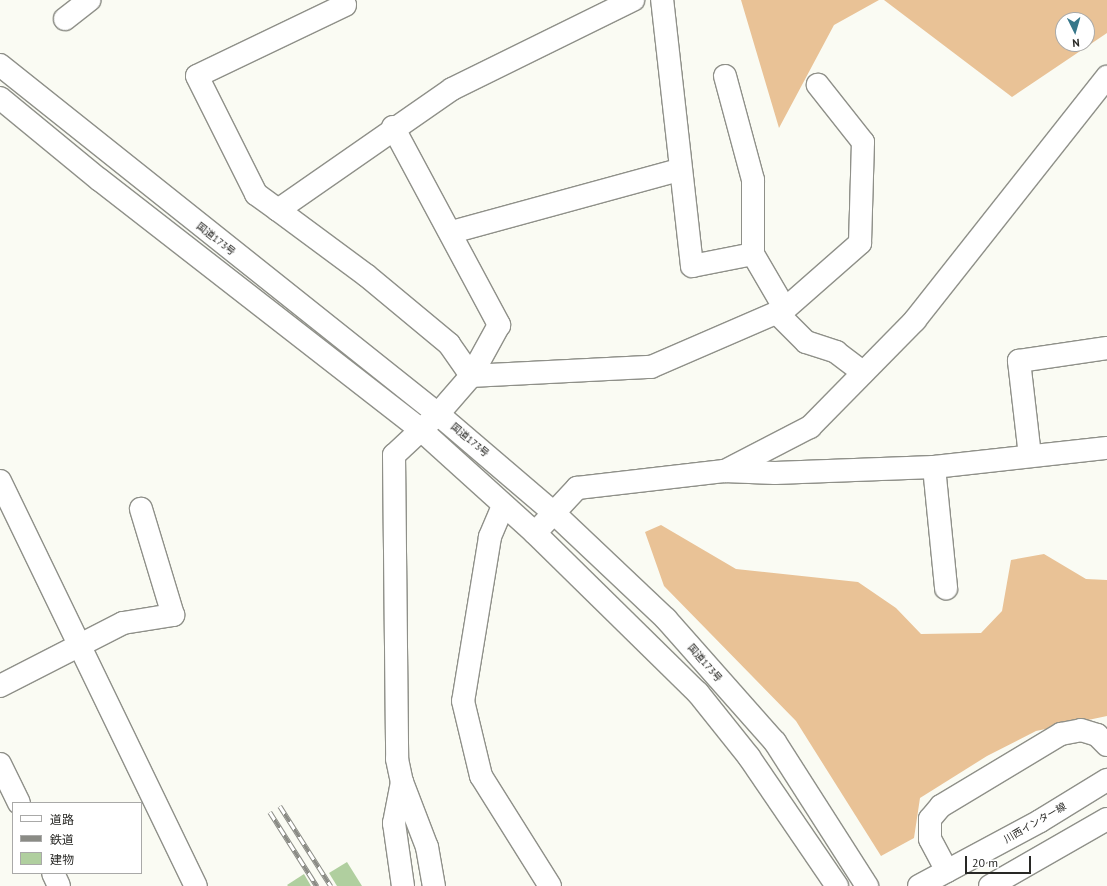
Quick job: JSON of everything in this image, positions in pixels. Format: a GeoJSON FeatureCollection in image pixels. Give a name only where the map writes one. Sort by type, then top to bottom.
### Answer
{"type":"FeatureCollection","features":[{"type":"Feature","properties":{"kind":"main road"},"geometry":{"type":"LineString","coordinates":[[65,19],[89,0]]}},
{"type":"Feature","properties":{"kind":"main road"},"geometry":{"type":"LineString","coordinates":[[278,210],[393,127],[452,89],[633,0]]}},
{"type":"Feature","properties":{"kind":"main road"},"geometry":{"type":"LineString","coordinates":[[662,0],[678,170],[692,266],[753,254]]}},
{"type":"Feature","properties":{"kind":"main road"},"geometry":{"type":"LineString","coordinates":[[347,2],[197,76],[256,194],[366,274],[449,344],[471,376]]}},
{"type":"Feature","properties":{"kind":"main road","name":"国道173号"},"geometry":{"type":"LineString","coordinates":[[0,66],[438,414],[554,513],[666,619],[775,742],[867,886]]}},
{"type":"Feature","properties":{"kind":"main road"},"geometry":{"type":"LineString","coordinates":[[725,76],[753,180],[753,254],[781,311],[806,342],[836,352],[863,372]]}},
{"type":"Feature","properties":{"kind":"main road"},"geometry":{"type":"LineString","coordinates":[[724,471],[810,427],[915,320],[1107,77]]}},
{"type":"Feature","properties":{"kind":"main road"},"geometry":{"type":"LineString","coordinates":[[471,376],[651,367],[781,311],[860,243],[862,142],[818,84]]}},
{"type":"Feature","properties":{"kind":"main road"},"geometry":{"type":"LineString","coordinates":[[0,98],[100,180],[420,430],[503,506],[535,533],[698,692],[749,757],[837,886]]}},
{"type":"Feature","properties":{"kind":"main road"},"geometry":{"type":"LineString","coordinates":[[393,127],[452,232],[499,325],[471,376],[438,414],[394,455],[396,759],[402,782],[427,846],[434,886]]}},
{"type":"Feature","properties":{"kind":"main road"},"geometry":{"type":"LineString","coordinates":[[452,232],[678,170]]}},
{"type":"Feature","properties":{"kind":"main road"},"geometry":{"type":"LineString","coordinates":[[1030,456],[1019,361],[1107,348]]}},
{"type":"Feature","properties":{"kind":"main road"},"geometry":{"type":"LineString","coordinates":[[535,533],[577,488],[724,471],[775,473],[934,467],[1107,448]]}},
{"type":"Feature","properties":{"kind":"main road"},"geometry":{"type":"LineString","coordinates":[[934,467],[946,588]]}},
{"type":"Feature","properties":{"kind":"main road"},"geometry":{"type":"LineString","coordinates":[[0,481],[196,886]]}},
{"type":"Feature","properties":{"kind":"main road"},"geometry":{"type":"LineString","coordinates":[[503,506],[490,537],[463,701],[481,776],[550,886]]}},
{"type":"Feature","properties":{"kind":"main road"},"geometry":{"type":"LineString","coordinates":[[0,686],[81,646],[123,623],[174,615],[140,509]]}},
{"type":"Feature","properties":{"kind":"main road"},"geometry":{"type":"LineString","coordinates":[[948,870],[930,839],[930,819],[941,806],[1061,734],[1081,730],[1097,734],[1107,745]]}},
{"type":"Feature","properties":{"kind":"main road"},"geometry":{"type":"LineString","coordinates":[[0,764],[19,802]]}},
{"type":"Feature","properties":{"kind":"main road","name":"川西インター線"},"geometry":{"type":"LineString","coordinates":[[919,886],[1107,780]]}},
{"type":"Feature","properties":{"kind":"main road"},"geometry":{"type":"LineString","coordinates":[[402,782],[394,823],[403,886]]}},
{"type":"Feature","properties":{"kind":"main road"},"geometry":{"type":"LineString","coordinates":[[990,886],[1107,819]]}},
{"type":"Feature","properties":{"kind":"main road"},"geometry":{"type":"LineString","coordinates":[[53,874],[59,886]]}},
{"type":"Feature","properties":{"kind":"shaded area"},"geometry":{"type":"Polygon","coordinates":[[[741,0],[879,0],[834,25],[779,128],[741,0]]]}},
{"type":"Feature","properties":{"kind":"shaded area"},"geometry":{"type":"Polygon","coordinates":[[[884,0],[1107,0],[1107,33],[1095,41],[1095,12],[1055,12],[1055,52],[1079,52],[1012,97],[884,0]]]}},
{"type":"Feature","properties":{"kind":"shaded area"},"geometry":{"type":"Polygon","coordinates":[[[661,525],[736,569],[858,582],[896,608],[921,634],[981,633],[1002,611],[1011,560],[1044,554],[1086,579],[1107,580],[1107,716],[1036,731],[987,756],[920,798],[914,838],[881,856],[796,721],[664,586],[645,532],[661,525]]]}},
{"type":"Feature","properties":{"kind":"building"},"geometry":{"type":"Polygon","coordinates":[[[347,862],[362,886],[337,886],[329,873],[347,862]]]}},
{"type":"Feature","properties":{"kind":"building"},"geometry":{"type":"Polygon","coordinates":[[[304,874],[311,886],[287,885],[304,874]]]}},
{"type":"Feature","properties":{"kind":"railway"},"geometry":{"type":"LineString","coordinates":[[280,806],[331,886]]}},
{"type":"Feature","properties":{"kind":"railway"},"geometry":{"type":"LineString","coordinates":[[270,812],[317,886]]}}]}
